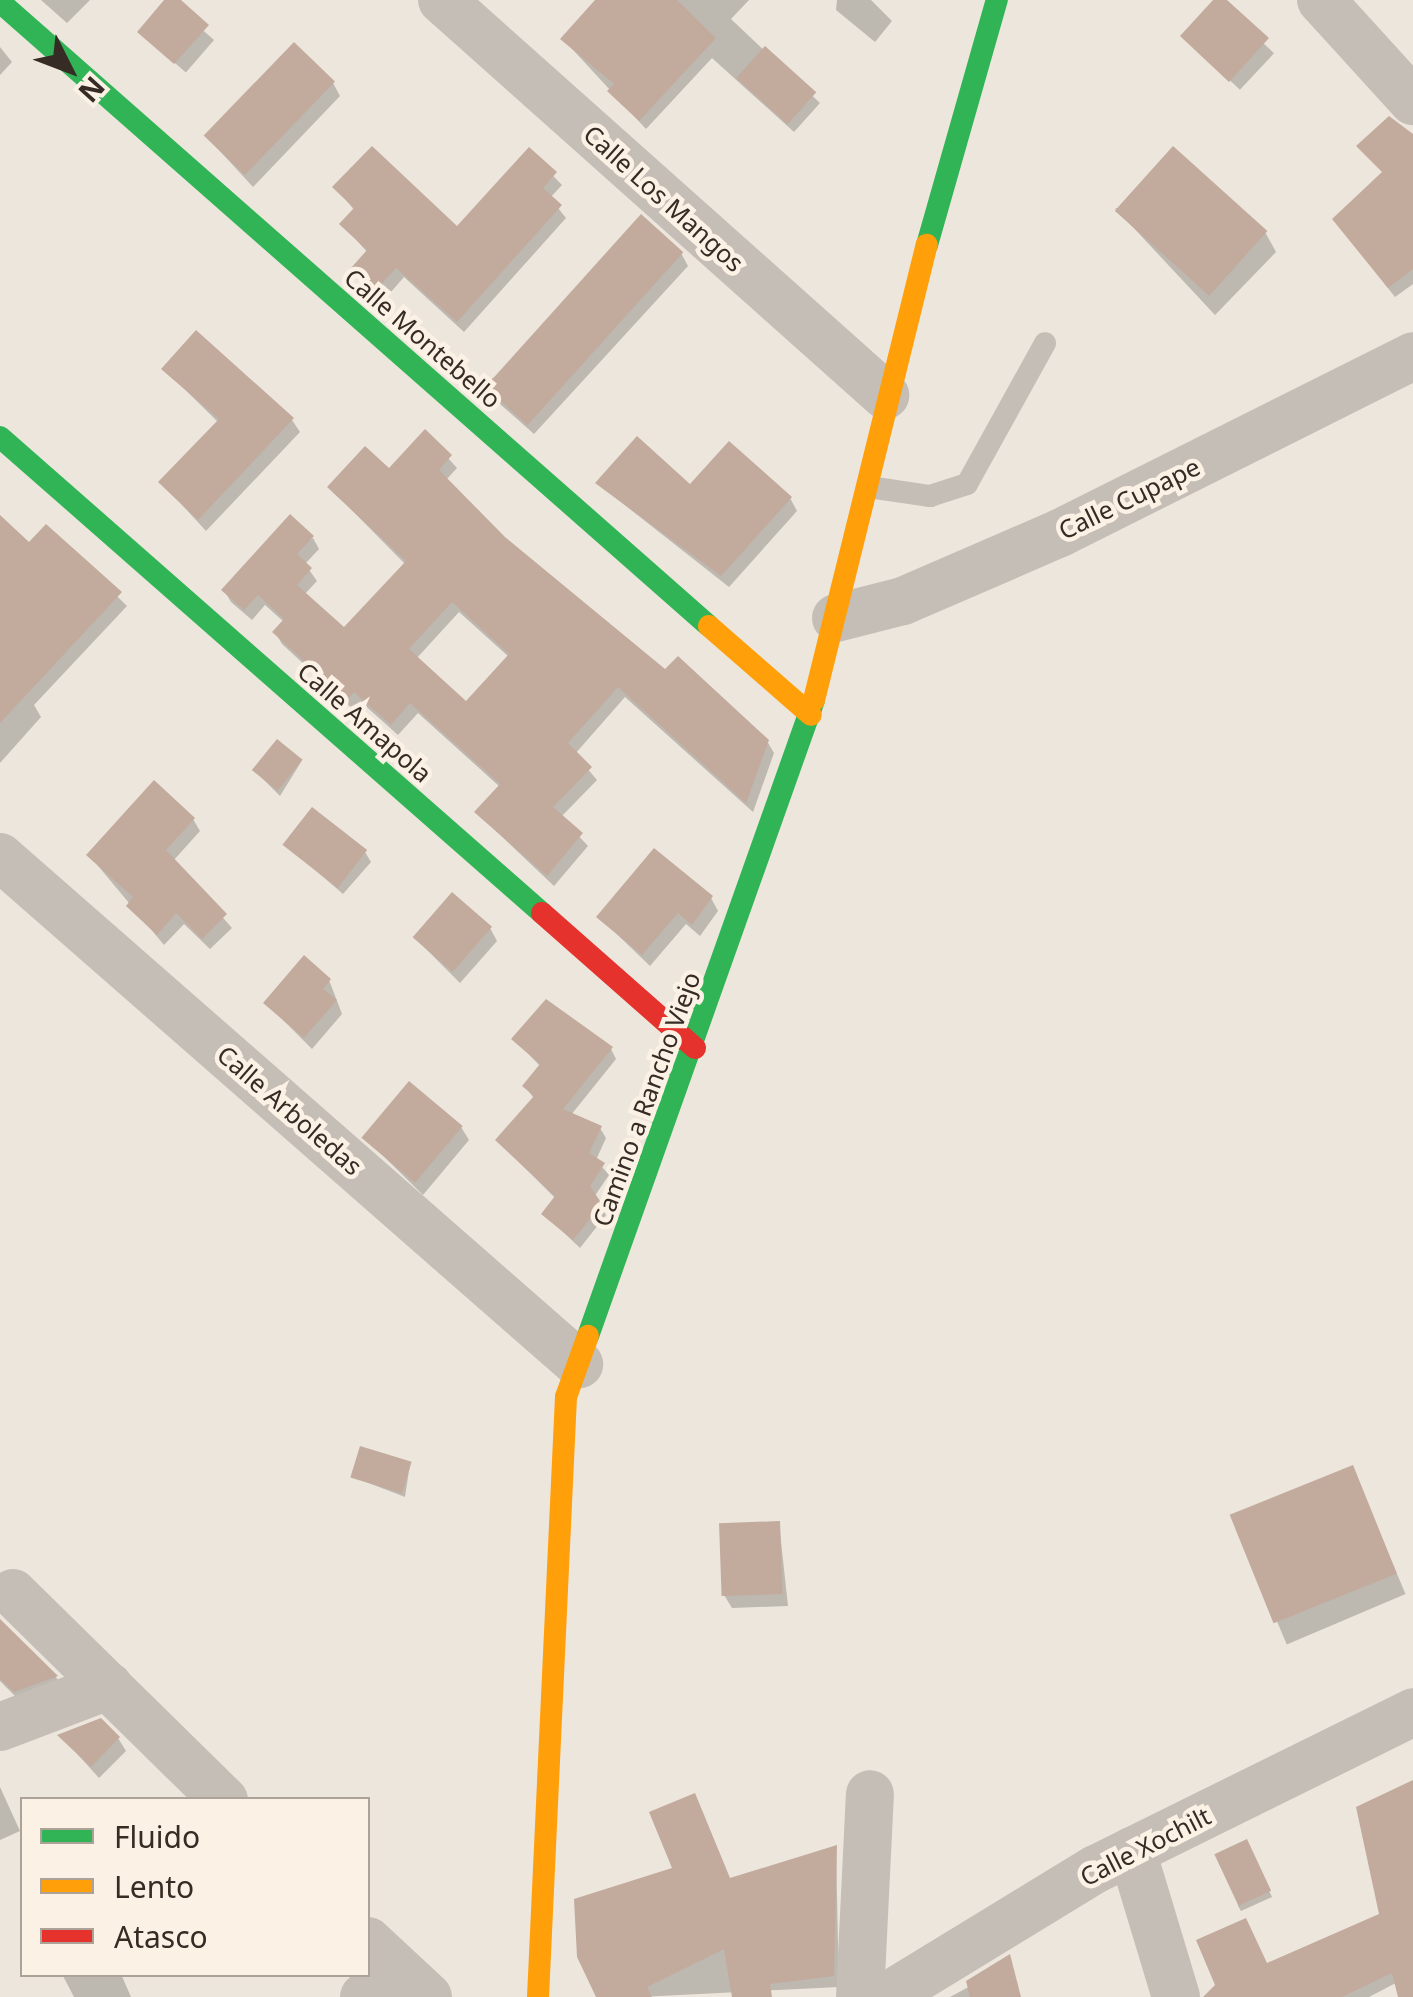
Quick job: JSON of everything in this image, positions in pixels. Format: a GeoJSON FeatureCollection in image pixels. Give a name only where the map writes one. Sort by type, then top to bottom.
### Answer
{"type":"FeatureCollection","features":[{"type":"Feature","properties":{"kind":"street","name":"Calle Los Mangos"},"geometry":{"type":"LineString","coordinates":[[442,0],[885,395]]}},
{"type":"Feature","properties":{"kind":"street","name":"Camino a Rancho Viejo"},"geometry":{"type":"LineString","coordinates":[[538,1997],[566,1397],[810,715],[870,487],[885,395],[997,0]]}},
{"type":"Feature","properties":{"kind":"street"},"geometry":{"type":"LineString","coordinates":[[1321,0],[1413,101]]}},
{"type":"Feature","properties":{"kind":"street","name":"Calle Montebello"},"geometry":{"type":"LineString","coordinates":[[0,2],[810,715]]}},
{"type":"Feature","properties":{"kind":"street","name":"Calle Cupape"},"geometry":{"type":"LineString","coordinates":[[836,618],[903,601],[1060,533],[1413,356]]}},
{"type":"Feature","properties":{"kind":"street","name":"Calle Amapola"},"geometry":{"type":"LineString","coordinates":[[0,437],[694,1048]]}},
{"type":"Feature","properties":{"kind":"street","name":"Calle Arboledas"},"geometry":{"type":"LineString","coordinates":[[0,856],[579,1364]]}},
{"type":"Feature","properties":{"kind":"street"},"geometry":{"type":"LineString","coordinates":[[12,1593],[221,1797]]}},
{"type":"Feature","properties":{"kind":"street"},"geometry":{"type":"LineString","coordinates":[[0,1727],[108,1686]]}},
{"type":"Feature","properties":{"kind":"street","name":"Calle Xochilt"},"geometry":{"type":"LineString","coordinates":[[886,1997],[1132,1851],[1413,1712]]}},
{"type":"Feature","properties":{"kind":"street"},"geometry":{"type":"LineString","coordinates":[[860,1997],[870,1794]]}},
{"type":"Feature","properties":{"kind":"street"},"geometry":{"type":"LineString","coordinates":[[1132,1851],[1176,1997]]}},
{"type":"Feature","properties":{"kind":"street"},"geometry":{"type":"LineString","coordinates":[[370,1943],[418,1989]]}},
{"type":"Feature","properties":{"kind":"street"},"geometry":{"type":"LineString","coordinates":[[364,1997],[418,1989]]}},
{"type":"Feature","properties":{"kind":"lane"},"geometry":{"type":"LineString","coordinates":[[870,487],[930,496],[967,484],[1045,343]]}},
{"type":"Feature","properties":{"kind":"building"},"geometry":{"type":"Polygon","coordinates":[[[164,0],[181,0],[209,25],[174,64],[137,32],[164,0]]]}},
{"type":"Feature","properties":{"kind":"building"},"geometry":{"type":"Polygon","coordinates":[[[595,0],[677,0],[716,38],[639,121],[607,91],[614,84],[560,39],[595,0]]]}},
{"type":"Feature","properties":{"kind":"building"},"geometry":{"type":"Polygon","coordinates":[[[1213,0],[1227,0],[1269,38],[1229,82],[1180,36],[1213,0]]]}},
{"type":"Feature","properties":{"kind":"building"},"geometry":{"type":"Polygon","coordinates":[[[294,42],[335,82],[245,175],[204,136],[294,42]]]}},
{"type":"Feature","properties":{"kind":"building"},"geometry":{"type":"Polygon","coordinates":[[[765,46],[816,92],[788,124],[736,78],[765,46]]]}},
{"type":"Feature","properties":{"kind":"building"},"geometry":{"type":"Polygon","coordinates":[[[1389,116],[1413,134],[1413,269],[1388,288],[1332,219],[1382,172],[1356,146],[1389,116]]]}},
{"type":"Feature","properties":{"kind":"building"},"geometry":{"type":"Polygon","coordinates":[[[372,146],[457,226],[529,147],[557,172],[543,188],[562,205],[457,322],[396,268],[376,290],[351,268],[367,250],[339,224],[354,208],[332,187],[372,146]]]}},
{"type":"Feature","properties":{"kind":"building"},"geometry":{"type":"Polygon","coordinates":[[[1173,146],[1267,231],[1209,296],[1115,211],[1173,146]]]}},
{"type":"Feature","properties":{"kind":"building"},"geometry":{"type":"Polygon","coordinates":[[[641,214],[683,252],[527,425],[485,387],[641,214]]]}},
{"type":"Feature","properties":{"kind":"building"},"geometry":{"type":"Polygon","coordinates":[[[196,330],[294,418],[198,520],[158,482],[219,419],[161,369],[196,330]]]}},
{"type":"Feature","properties":{"kind":"building"},"geometry":{"type":"Polygon","coordinates":[[[425,429],[452,455],[439,470],[505,537],[665,669],[678,656],[769,740],[746,803],[618,687],[568,743],[592,767],[553,807],[583,833],[547,876],[474,812],[500,784],[410,703],[391,725],[354,692],[347,700],[272,632],[284,619],[258,595],[244,610],[221,590],[290,514],[314,536],[297,554],[312,568],[297,585],[344,627],[406,561],[327,487],[365,446],[389,468],[425,429]],[[452,602],[409,649],[466,701],[509,654],[452,602]]]}},
{"type":"Feature","properties":{"kind":"building"},"geometry":{"type":"Polygon","coordinates":[[[637,436],[690,484],[729,441],[792,497],[721,576],[595,483],[637,436]]]}},
{"type":"Feature","properties":{"kind":"building"},"geometry":{"type":"Polygon","coordinates":[[[0,515],[29,542],[46,524],[122,592],[0,723],[0,515]]]}},
{"type":"Feature","properties":{"kind":"building"},"geometry":{"type":"Polygon","coordinates":[[[277,739],[303,760],[277,791],[252,770],[277,739]]]}},
{"type":"Feature","properties":{"kind":"building"},"geometry":{"type":"Polygon","coordinates":[[[154,780],[195,818],[166,850],[227,914],[202,939],[176,913],[157,935],[126,906],[133,897],[86,855],[154,780]]]}},
{"type":"Feature","properties":{"kind":"building"},"geometry":{"type":"Polygon","coordinates":[[[312,807],[367,850],[338,888],[282,845],[312,807]]]}},
{"type":"Feature","properties":{"kind":"building"},"geometry":{"type":"Polygon","coordinates":[[[654,848],[713,896],[692,925],[678,913],[642,955],[596,917],[654,848]]]}},
{"type":"Feature","properties":{"kind":"building"},"geometry":{"type":"Polygon","coordinates":[[[452,892],[492,927],[453,972],[413,937],[452,892]]]}},
{"type":"Feature","properties":{"kind":"building"},"geometry":{"type":"Polygon","coordinates":[[[304,955],[331,979],[323,989],[337,1000],[304,1038],[263,1003],[304,955]]]}},
{"type":"Feature","properties":{"kind":"building"},"geometry":{"type":"Polygon","coordinates":[[[546,999],[613,1047],[563,1109],[602,1126],[589,1153],[605,1163],[590,1186],[602,1204],[573,1240],[541,1214],[555,1196],[495,1140],[534,1096],[522,1086],[540,1064],[511,1039],[546,999]]]}},
{"type":"Feature","properties":{"kind":"building"},"geometry":{"type":"Polygon","coordinates":[[[409,1081],[463,1126],[415,1183],[361,1138],[409,1081]]]}},
{"type":"Feature","properties":{"kind":"building"},"geometry":{"type":"Polygon","coordinates":[[[360,1446],[412,1462],[402,1493],[350,1478],[360,1446]]]}},
{"type":"Feature","properties":{"kind":"building"},"geometry":{"type":"Polygon","coordinates":[[[1353,1465],[1397,1573],[1274,1623],[1230,1515],[1353,1465]]]}},
{"type":"Feature","properties":{"kind":"building"},"geometry":{"type":"Polygon","coordinates":[[[780,1521],[783,1594],[722,1596],[719,1523],[780,1521]]]}},
{"type":"Feature","properties":{"kind":"building"},"geometry":{"type":"Polygon","coordinates":[[[0,1619],[58,1676],[14,1692],[0,1679],[0,1619]]]}},
{"type":"Feature","properties":{"kind":"building"},"geometry":{"type":"Polygon","coordinates":[[[101,1718],[120,1737],[91,1767],[57,1735],[101,1718]]]}},
{"type":"Feature","properties":{"kind":"building"},"geometry":{"type":"Polygon","coordinates":[[[1413,1780],[1413,1997],[1398,1997],[1392,1973],[1342,1997],[1203,1997],[1215,1985],[1196,1940],[1246,1918],[1267,1963],[1379,1914],[1356,1807],[1413,1780]]]}},
{"type":"Feature","properties":{"kind":"building"},"geometry":{"type":"Polygon","coordinates":[[[695,1793],[730,1878],[837,1845],[834,1976],[770,1984],[772,1997],[732,1997],[724,1949],[647,1987],[652,1997],[596,1997],[577,1957],[574,1899],[672,1868],[649,1812],[695,1793]]]}},
{"type":"Feature","properties":{"kind":"building"},"geometry":{"type":"Polygon","coordinates":[[[1247,1839],[1271,1891],[1238,1906],[1214,1854],[1247,1839]]]}},
{"type":"Feature","properties":{"kind":"building"},"geometry":{"type":"Polygon","coordinates":[[[1010,1954],[1021,1997],[970,1997],[966,1981],[1010,1954]]]}},
{"type":"Feature","properties":{"kind":"traffic: fast"},"geometry":{"type":"LineString","coordinates":[[927,245],[997,0]]}},
{"type":"Feature","properties":{"kind":"traffic: fast"},"geometry":{"type":"LineString","coordinates":[[0,2],[709,626]]}},
{"type":"Feature","properties":{"kind":"traffic: fast"},"geometry":{"type":"LineString","coordinates":[[0,437],[542,913]]}},
{"type":"Feature","properties":{"kind":"traffic: fast"},"geometry":{"type":"LineString","coordinates":[[588,1336],[814,700]]}},
{"type":"Feature","properties":{"kind":"traffic: slow"},"geometry":{"type":"LineString","coordinates":[[814,700],[927,245]]}},
{"type":"Feature","properties":{"kind":"traffic: slow"},"geometry":{"type":"LineString","coordinates":[[709,626],[811,715]]}},
{"type":"Feature","properties":{"kind":"traffic: slow"},"geometry":{"type":"LineString","coordinates":[[538,1997],[566,1397],[588,1336]]}},
{"type":"Feature","properties":{"kind":"traffic: jam"},"geometry":{"type":"LineString","coordinates":[[542,913],[695,1048]]}}]}
